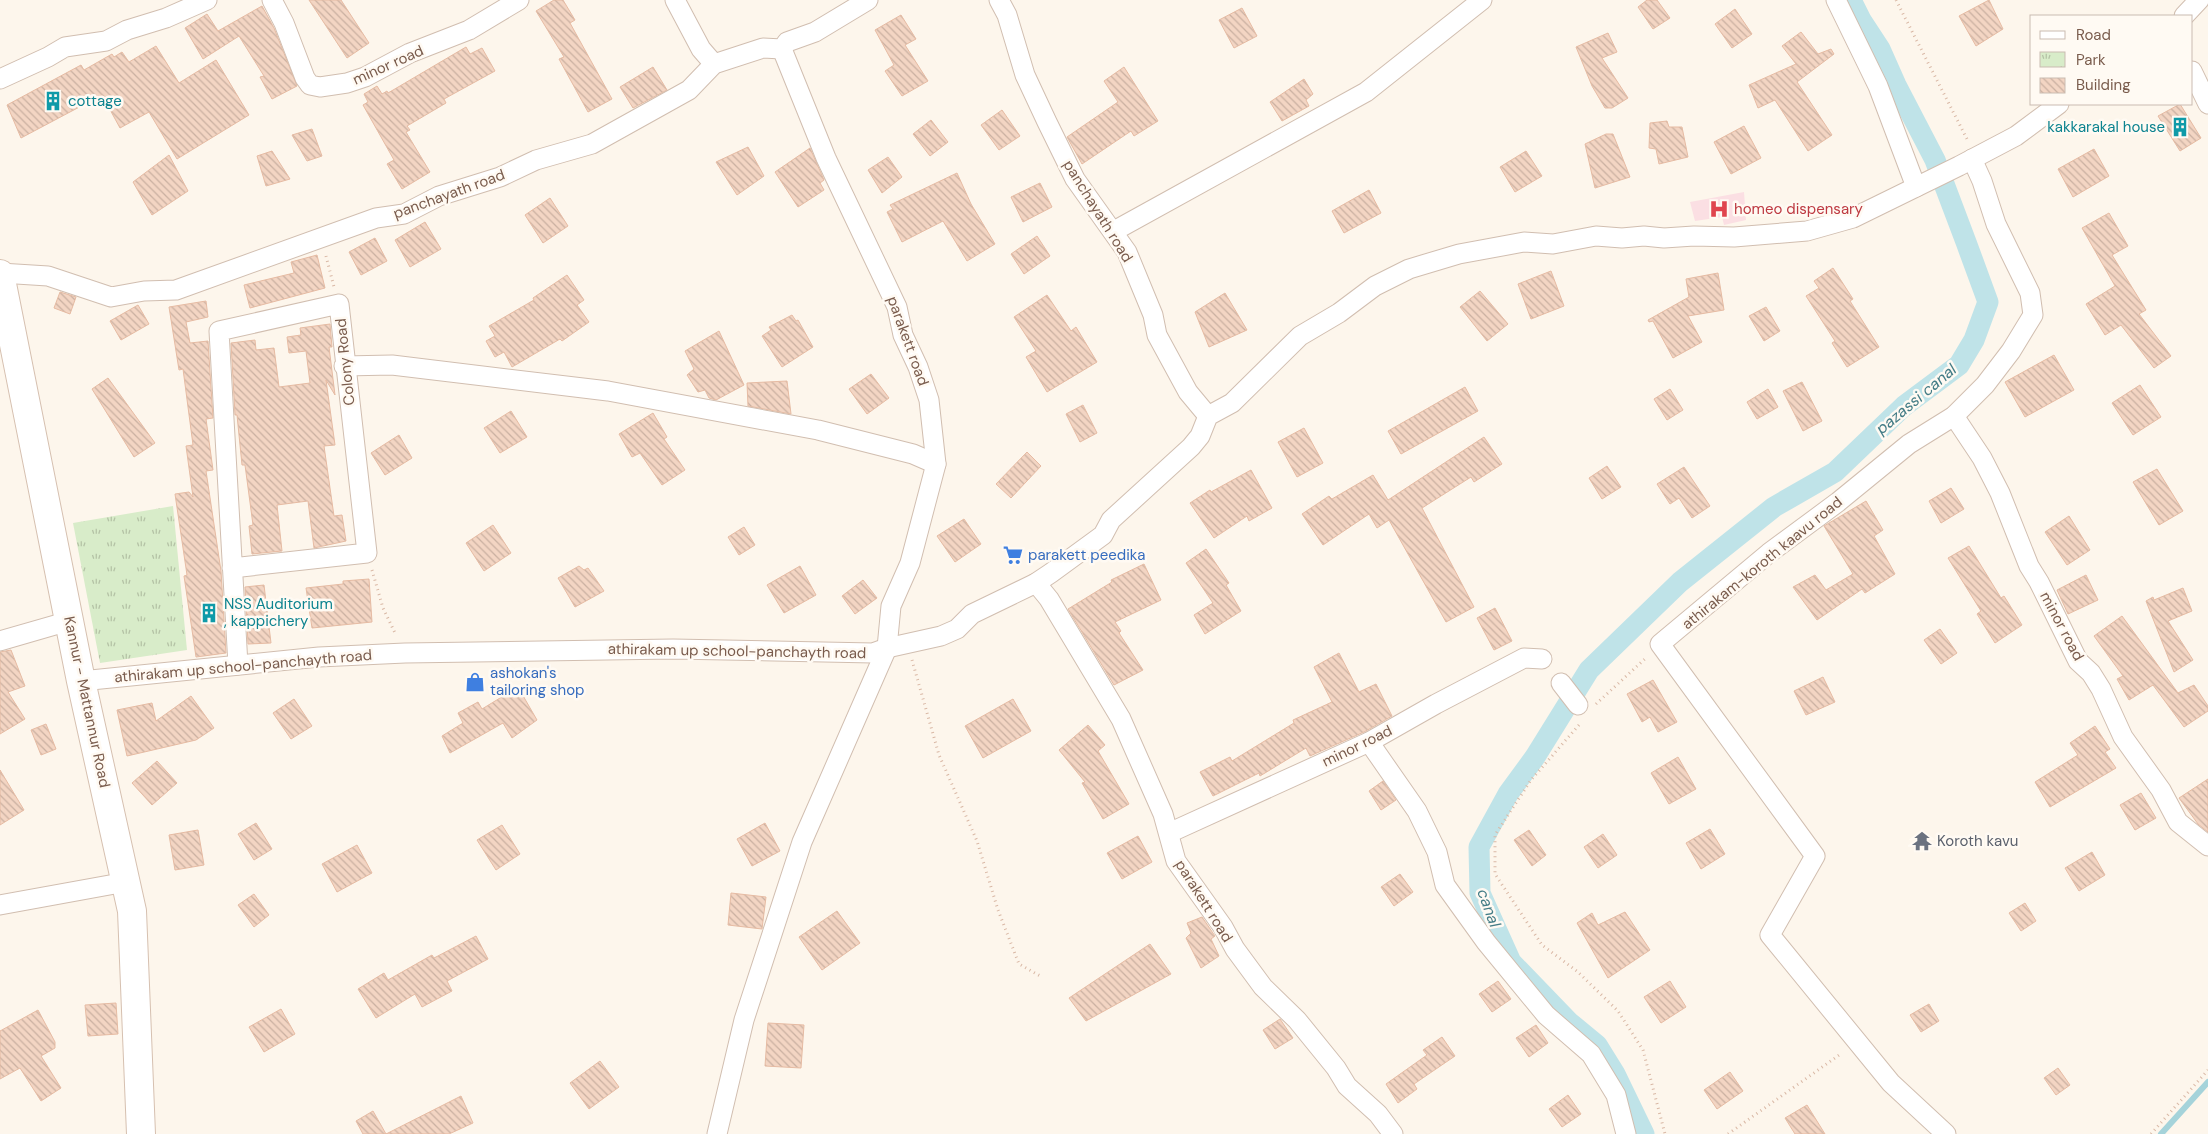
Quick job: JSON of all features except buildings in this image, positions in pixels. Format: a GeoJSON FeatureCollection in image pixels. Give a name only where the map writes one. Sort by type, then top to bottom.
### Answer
{"type":"FeatureCollection","features":[{"type":"Feature","properties":{"kind":"main road","name":"Kannur - Mattannur Road"},"geometry":{"type":"LineString","coordinates":[[0,274],[81,681],[132,910],[139,1042],[141,1134]]}},
{"type":"Feature","properties":{"kind":"street"},"geometry":{"type":"LineString","coordinates":[[0,79],[48,58],[65,47],[106,41],[127,30],[166,18],[207,0]]}},
{"type":"Feature","properties":{"kind":"street","name":"minor road"},"geometry":{"type":"LineString","coordinates":[[272,0],[284,23],[305,78],[310,85],[320,87],[347,83],[373,74],[410,53],[468,30],[518,0]]}},
{"type":"Feature","properties":{"kind":"street"},"geometry":{"type":"LineString","coordinates":[[674,0],[701,49],[714,64]]}},
{"type":"Feature","properties":{"kind":"street","name":"panchayath road"},"geometry":{"type":"LineString","coordinates":[[0,274],[48,276],[111,297],[144,291],[176,290],[376,218],[404,214],[440,196],[500,177],[536,160],[592,144],[689,90],[714,64],[763,48],[782,49],[787,42],[815,32],[868,0]]}},
{"type":"Feature","properties":{"kind":"street","name":"panchayath road"},"geometry":{"type":"LineString","coordinates":[[999,0],[1007,16],[1024,75],[1046,122],[1075,179],[1091,204],[1114,231],[1140,280],[1153,315],[1157,335],[1173,367],[1188,392],[1208,416]]}},
{"type":"Feature","properties":{"kind":"street"},"geometry":{"type":"LineString","coordinates":[[1114,231],[1366,92],[1482,0]]}},
{"type":"Feature","properties":{"kind":"street"},"geometry":{"type":"LineString","coordinates":[[1836,0],[1878,86],[1916,186]]}},
{"type":"Feature","properties":{"kind":"street"},"geometry":{"type":"LineString","coordinates":[[2185,15],[2199,0]]}},
{"type":"Feature","properties":{"kind":"street","name":"parakett road"},"geometry":{"type":"LineString","coordinates":[[717,1134],[744,1020],[802,842],[887,648],[891,606],[910,563],[936,464],[929,400],[918,367],[903,335],[897,307],[826,158],[782,49]]}},
{"type":"Feature","properties":{"kind":"street"},"geometry":{"type":"LineString","coordinates":[[2193,73],[2208,104]]}},
{"type":"Feature","properties":{"kind":"street"},"geometry":{"type":"LineString","coordinates":[[1208,416],[1232,403],[1300,336],[1339,313],[1375,286],[1409,269],[1459,254],[1524,242],[1554,244],[1596,236],[1622,238],[1644,236],[1664,238],[1734,237],[1807,231],[1853,218],[1974,158],[2016,136],[2057,105]]}},
{"type":"Feature","properties":{"kind":"street","name":"athirakam-koroth kaavu road"},"geometry":{"type":"LineString","coordinates":[[1660,644],[1769,553],[1838,502],[1909,444],[1954,416],[1986,385],[2011,351],[2033,315],[2030,293],[1996,224],[1974,158]]}},
{"type":"Feature","properties":{"kind":"street","name":"Colony Road"},"geometry":{"type":"LineString","coordinates":[[238,665],[219,331],[339,304],[344,366],[367,553]]}},
{"type":"Feature","properties":{"kind":"street"},"geometry":{"type":"LineString","coordinates":[[344,366],[392,365],[608,391],[818,430],[913,454],[936,464]]}},
{"type":"Feature","properties":{"kind":"street","name":"athirakam up school-panchayth road"},"geometry":{"type":"LineString","coordinates":[[81,681],[319,657],[405,653],[673,649],[873,653],[941,636],[957,628],[972,614],[1036,583],[1103,535],[1111,520],[1191,447],[1200,436],[1208,416]]}},
{"type":"Feature","properties":{"kind":"street","name":"minor road"},"geometry":{"type":"LineString","coordinates":[[1954,416],[1982,458],[2000,493],[2028,566],[2039,582],[2078,661],[2091,673],[2101,689],[2123,736],[2161,790],[2178,822],[2208,846]]}},
{"type":"Feature","properties":{"kind":"street"},"geometry":{"type":"LineString","coordinates":[[232,568],[367,553]]}},
{"type":"Feature","properties":{"kind":"street","name":"parakett road"},"geometry":{"type":"LineString","coordinates":[[1036,583],[1049,599],[1121,719],[1144,768],[1169,833],[1176,861],[1263,987],[1296,1020],[1336,1068],[1347,1086],[1378,1114],[1394,1134]]}},
{"type":"Feature","properties":{"kind":"street"},"geometry":{"type":"LineString","coordinates":[[0,641],[69,621]]}},
{"type":"Feature","properties":{"kind":"street"},"geometry":{"type":"LineString","coordinates":[[1660,644],[1815,856],[1770,935],[1890,1083],[1946,1134]]}},
{"type":"Feature","properties":{"kind":"street","name":"minor road"},"geometry":{"type":"LineString","coordinates":[[1169,833],[1369,742],[1524,658],[1542,659]]}},
{"type":"Feature","properties":{"kind":"street"},"geometry":{"type":"LineString","coordinates":[[1560,683],[1588,709]]}},
{"type":"Feature","properties":{"kind":"street"},"geometry":{"type":"LineString","coordinates":[[1369,742],[1417,811],[1437,852],[1445,885],[1486,942],[1546,1015],[1591,1054],[1616,1095],[1626,1134]]}},
{"type":"Feature","properties":{"kind":"street"},"geometry":{"type":"LineString","coordinates":[[0,905],[126,882]]}},
{"type":"Feature","properties":{"kind":"path"},"geometry":{"type":"LineString","coordinates":[[1896,0],[1974,158]]}},
{"type":"Feature","properties":{"kind":"path"},"geometry":{"type":"LineString","coordinates":[[321,239],[339,304]]}},
{"type":"Feature","properties":{"kind":"path"},"geometry":{"type":"LineString","coordinates":[[367,553],[383,608],[405,653]]}},
{"type":"Feature","properties":{"kind":"path"},"geometry":{"type":"LineString","coordinates":[[908,643],[938,755],[977,841],[998,910],[1019,964],[1042,976]]}},
{"type":"Feature","properties":{"kind":"path"},"geometry":{"type":"LineString","coordinates":[[1660,644],[1588,709],[1531,780],[1495,835],[1495,874],[1542,945],[1578,972],[1618,1011],[1642,1050],[1665,1134]]}},
{"type":"Feature","properties":{"kind":"path"},"geometry":{"type":"LineString","coordinates":[[1728,1134],[1857,1043]]}},
{"type":"Feature","properties":{"kind":"path"},"geometry":{"type":"LineString","coordinates":[[2152,1134],[2208,1070]]}},
{"type":"Feature","properties":{"kind":"shaded area","name":"homeo dispensary"},"geometry":{"type":"Polygon","coordinates":[[[1744,192],[1746,220],[1724,225],[1722,217],[1695,221],[1690,202],[1744,192]]]}},
{"type":"Feature","properties":{"kind":"green space"},"geometry":{"type":"Polygon","coordinates":[[[173,506],[187,650],[100,663],[73,523],[173,506]]]}},
{"type":"Feature","properties":{"kind":"waterway","name":"pazassi canal"},"geometry":{"type":"LineString","coordinates":[[1644,1134],[1615,1074],[1597,1045],[1569,1022],[1511,962],[1480,893],[1479,847],[1508,794],[1535,757],[1589,670],[1680,582],[1774,507],[1835,472],[1904,406],[1959,365],[1974,340],[1988,302],[1935,160],[1896,85],[1880,49],[1861,20],[1851,0]]}},
{"type":"Feature","properties":{"kind":"waterway"},"geometry":{"type":"LineString","coordinates":[[2161,1134],[2208,1082]]}},
{"type":"Feature","properties":{"kind":"place","name":"cottage"},"geometry":{"type":"Point","coordinates":[53,101]}},
{"type":"Feature","properties":{"kind":"place","name":"kakkarakal house"},"geometry":{"type":"Point","coordinates":[2180,127]}},
{"type":"Feature","properties":{"kind":"place","name":"homeo dispensary"},"geometry":{"type":"Point","coordinates":[1719,209]}},
{"type":"Feature","properties":{"kind":"place","name":"parakett peedika"},"geometry":{"type":"Point","coordinates":[1013,555]}},
{"type":"Feature","properties":{"kind":"place","name":"NSS Auditorium , kappichery"},"geometry":{"type":"Point","coordinates":[209,613]}},
{"type":"Feature","properties":{"kind":"place","name":"ashokan's tailoring shop"},"geometry":{"type":"Point","coordinates":[475,682]}},
{"type":"Feature","properties":{"kind":"place","name":"Koroth kavu"},"geometry":{"type":"Point","coordinates":[1922,841]}},
{"type":"Feature","properties":{"kind":"water label","name":"canal"},"geometry":{"type":"Point","coordinates":[1489,908]}}]}
